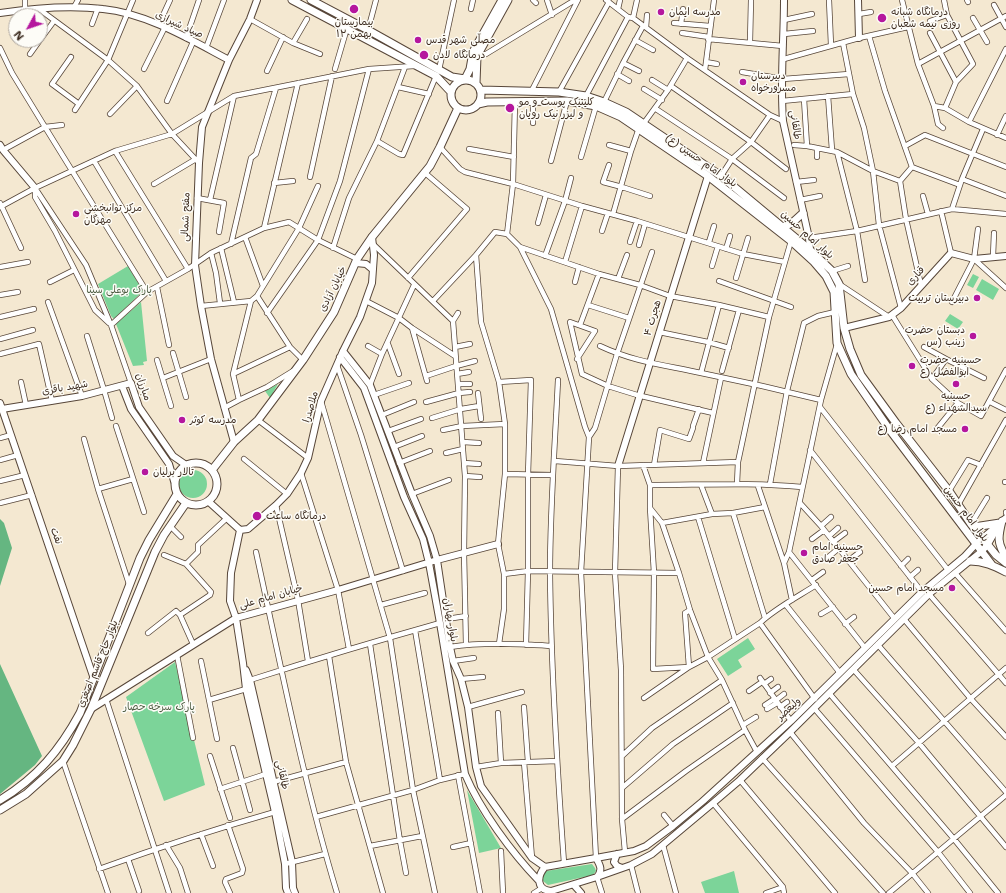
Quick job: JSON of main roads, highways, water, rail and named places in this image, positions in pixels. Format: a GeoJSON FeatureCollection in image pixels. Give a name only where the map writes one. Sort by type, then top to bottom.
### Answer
{"type":"FeatureCollection","features":[{"type":"Feature","properties":{"kind":"main road"},"geometry":{"type":"LineString","coordinates":[[292,0],[364,37],[414,66],[438,73],[452,77],[465,79],[476,83],[481,90],[481,96],[478,104],[468,110],[458,108],[452,101],[451,92],[438,73],[368,30],[312,0]]}},
{"type":"Feature","properties":{"kind":"main road"},"geometry":{"type":"LineString","coordinates":[[451,92],[455,83],[465,79],[470,69],[473,52],[502,0]]}},
{"type":"Feature","properties":{"kind":"main road"},"geometry":{"type":"LineString","coordinates":[[476,83],[477,56],[508,0]]}},
{"type":"Feature","properties":{"kind":"main road","name":"بلوار امام حسین"},"geometry":{"type":"LineString","coordinates":[[481,90],[559,92],[586,96],[626,112],[641,126],[721,176],[810,250],[832,271],[840,284],[844,328],[850,349],[862,375],[896,423],[949,491],[982,538],[996,555],[1006,563]]}},
{"type":"Feature","properties":{"kind":"main road","name":"بلوار امام حسین (ع)"},"geometry":{"type":"LineString","coordinates":[[478,104],[487,102],[567,101],[596,106],[641,126],[791,241],[814,262],[826,276],[834,292],[837,343]]}},
{"type":"Feature","properties":{"kind":"main road","name":"خیابان آزادی"},"geometry":{"type":"LineString","coordinates":[[212,470],[234,442],[258,420],[303,360],[334,312],[357,261],[430,166],[458,108]]}},
{"type":"Feature","properties":{"kind":"main road"},"geometry":{"type":"LineString","coordinates":[[783,227],[792,223],[803,213]]}},
{"type":"Feature","properties":{"kind":"main road","name":"بلوار امام حسین"},"geometry":{"type":"LineString","coordinates":[[837,343],[851,374],[889,429],[992,565],[1005,572]]}},
{"type":"Feature","properties":{"kind":"main road"},"geometry":{"type":"LineString","coordinates":[[889,429],[896,423]]}},
{"type":"Feature","properties":{"kind":"main road"},"geometry":{"type":"LineString","coordinates":[[200,462],[207,465],[212,470],[216,476],[217,489],[208,502],[198,505],[186,503],[180,499],[177,494],[174,481],[176,474],[180,469],[186,464],[200,462]]}},
{"type":"Feature","properties":{"kind":"main road","name":"بلوار حاج قاسم اصغری"},"geometry":{"type":"LineString","coordinates":[[0,800],[29,779],[56,752],[68,735],[80,712],[149,540],[177,494]]}},
{"type":"Feature","properties":{"kind":"main road","name":"بلوار حاج قاسم اصغری"},"geometry":{"type":"LineString","coordinates":[[0,810],[26,794],[63,761],[73,746],[91,709],[155,552],[170,526],[186,503]]}},
{"type":"Feature","properties":{"kind":"main road"},"geometry":{"type":"LineString","coordinates":[[166,512],[173,514],[176,517]]}},
{"type":"Feature","properties":{"kind":"main road"},"geometry":{"type":"LineString","coordinates":[[973,526],[1003,520],[999,533],[999,541],[1000,548],[1006,557]]}},
{"type":"Feature","properties":{"kind":"main road"},"geometry":{"type":"LineString","coordinates":[[967,558],[992,565]]}},
{"type":"Feature","properties":{"kind":"place","name":"بیمارستان ۱۲ بهمن"},"geometry":{"type":"Point","coordinates":[354,9]}},
{"type":"Feature","properties":{"kind":"place","name":"مدرسه ایمان"},"geometry":{"type":"Point","coordinates":[661,12]}},
{"type":"Feature","properties":{"kind":"place","name":"درمانگاه شبانه روزی نیمه شعبان"},"geometry":{"type":"Point","coordinates":[882,18]}},
{"type":"Feature","properties":{"kind":"place","name":"مصلّی شهر قدس"},"geometry":{"type":"Point","coordinates":[418,40]}},
{"type":"Feature","properties":{"kind":"place","name":"درمانگاه لادن"},"geometry":{"type":"Point","coordinates":[424,55]}},
{"type":"Feature","properties":{"kind":"place","name":"دبیرستان مسرورخواه"},"geometry":{"type":"Point","coordinates":[743,82]}},
{"type":"Feature","properties":{"kind":"place","name":"کلینیک پوست و مو و لیزر نیک رویان"},"geometry":{"type":"Point","coordinates":[510,108]}},
{"type":"Feature","properties":{"kind":"place","name":"مرکز توانبخشی مهرگان"},"geometry":{"type":"Point","coordinates":[76,214]}},
{"type":"Feature","properties":{"kind":"place","name":"دبیرستان تربیت"},"geometry":{"type":"Point","coordinates":[977,298]}},
{"type":"Feature","properties":{"kind":"place","name":"دبستان حضرت زینب (س"},"geometry":{"type":"Point","coordinates":[973,336]}},
{"type":"Feature","properties":{"kind":"place","name":"حسینیه حضرت ابوالفضل (ع"},"geometry":{"type":"Point","coordinates":[912,366]}},
{"type":"Feature","properties":{"kind":"place","name":"حسینیه سیدالشهداء (ع"},"geometry":{"type":"Point","coordinates":[956,384]}},
{"type":"Feature","properties":{"kind":"place","name":"مدرسه کوثر"},"geometry":{"type":"Point","coordinates":[182,420]}},
{"type":"Feature","properties":{"kind":"place","name":"مسجد امام رضا (ع"},"geometry":{"type":"Point","coordinates":[965,429]}},
{"type":"Feature","properties":{"kind":"place","name":"تالار برلیان"},"geometry":{"type":"Point","coordinates":[145,472]}},
{"type":"Feature","properties":{"kind":"place","name":"درمانگاه ساعت"},"geometry":{"type":"Point","coordinates":[257,516]}},
{"type":"Feature","properties":{"kind":"place","name":"حسینیه امام جعفر صادق"},"geometry":{"type":"Point","coordinates":[804,553]}},
{"type":"Feature","properties":{"kind":"place","name":"مسجد امام حسین"},"geometry":{"type":"Point","coordinates":[952,588]}},
{"type":"Feature","properties":{"kind":"park label","name":"پارک بوعلی سینا"},"geometry":{"type":"Point","coordinates":[119,290]}},
{"type":"Feature","properties":{"kind":"park label","name":"پارک سرخه حصار"},"geometry":{"type":"Point","coordinates":[159,707]}}]}
